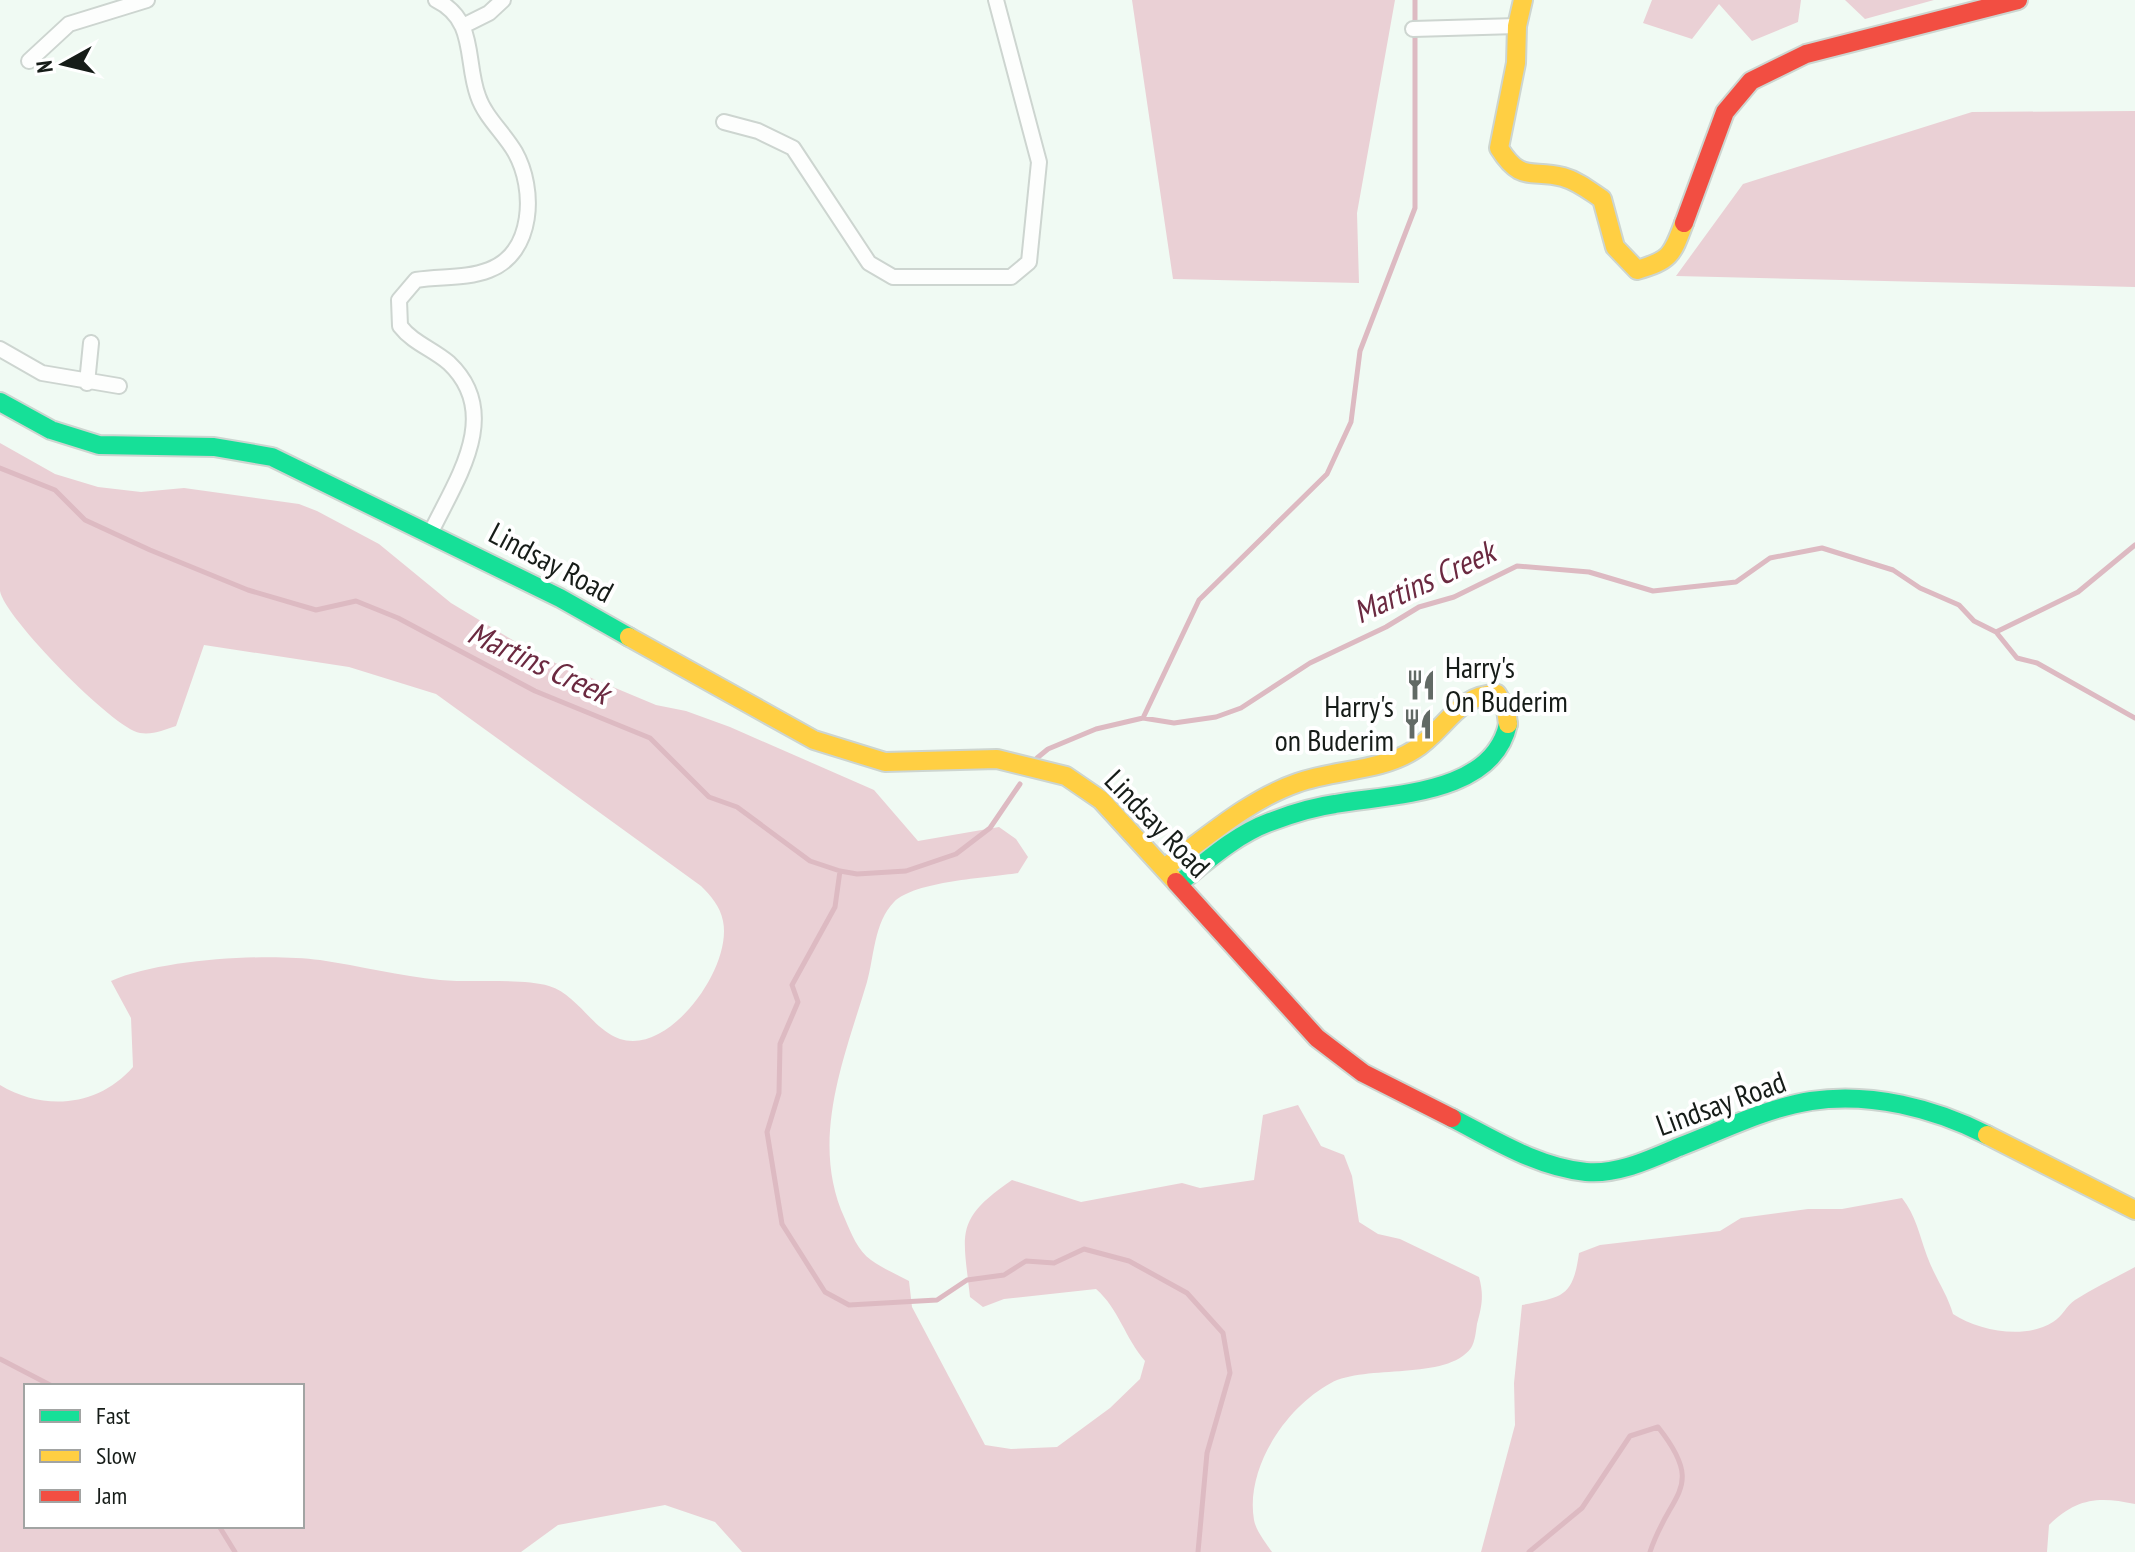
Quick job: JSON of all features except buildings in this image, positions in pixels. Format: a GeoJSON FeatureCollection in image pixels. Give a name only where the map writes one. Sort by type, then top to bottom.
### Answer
{"type":"FeatureCollection","features":[{"type":"Feature","properties":{"kind":"street"},"geometry":{"type":"LineString","coordinates":[[29,61],[69,24],[147,0]]}},
{"type":"Feature","properties":{"kind":"street"},"geometry":{"type":"LineString","coordinates":[[431,532],[469,455],[475,433],[473,413],[462,377],[400,326],[399,300],[416,280],[465,276],[503,263],[512,255],[526,227],[528,202],[518,156],[479,100],[463,26],[456,15],[436,0]]}},
{"type":"Feature","properties":{"kind":"street"},"geometry":{"type":"LineString","coordinates":[[463,26],[489,13],[503,0]]}},
{"type":"Feature","properties":{"kind":"street"},"geometry":{"type":"LineString","coordinates":[[724,122],[758,131],[793,148],[869,263],[893,277],[1011,277],[1029,262],[1039,162],[996,0]]}},
{"type":"Feature","properties":{"kind":"street"},"geometry":{"type":"LineString","coordinates":[[1523,0],[1517,26],[1516,63],[1499,148],[1510,166],[1525,177],[1568,178],[1602,199],[1606,230],[1614,248],[1624,262],[1637,270],[1665,262],[1675,248],[1725,112],[1751,81],[1806,54],[2018,0]]}},
{"type":"Feature","properties":{"kind":"street"},"geometry":{"type":"LineString","coordinates":[[1413,29],[1517,26]]}},
{"type":"Feature","properties":{"kind":"street"},"geometry":{"type":"LineString","coordinates":[[87,383],[91,343]]}},
{"type":"Feature","properties":{"kind":"street"},"geometry":{"type":"LineString","coordinates":[[0,349],[42,373],[119,386]]}},
{"type":"Feature","properties":{"kind":"street","name":"Lindsay Road"},"geometry":{"type":"LineString","coordinates":[[0,402],[51,430],[99,445],[214,447],[272,457],[431,532],[560,598],[814,740],[885,762],[997,759],[1024,763],[1066,776],[1101,800],[1277,998],[1339,1057],[1363,1073],[1538,1162],[1588,1172],[1626,1168],[1779,1109],[1811,1101],[1873,1099],[1957,1120],[2135,1210]]}},
{"type":"Feature","properties":{"kind":"street"},"geometry":{"type":"LineString","coordinates":[[1164,868],[1248,806],[1295,783],[1404,757],[1432,739],[1466,698],[1483,691],[1497,694],[1509,709],[1509,731],[1500,748],[1470,772],[1444,784],[1319,806],[1267,823],[1229,844],[1178,884]]}},
{"type":"Feature","properties":{"kind":"shaded area"},"geometry":{"type":"Polygon","coordinates":[[[1132,0],[1395,0],[1357,213],[1359,283],[1173,279],[1132,0]]]}},
{"type":"Feature","properties":{"kind":"shaded area"},"geometry":{"type":"Polygon","coordinates":[[[1652,0],[1801,0],[1798,22],[1752,41],[1719,4],[1692,39],[1643,23],[1652,0]]]}},
{"type":"Feature","properties":{"kind":"shaded area"},"geometry":{"type":"Polygon","coordinates":[[[1845,0],[1934,0],[1865,19],[1845,0]]]}},
{"type":"Feature","properties":{"kind":"shaded area"},"geometry":{"type":"Polygon","coordinates":[[[2135,111],[2135,287],[1676,276],[1743,184],[1972,112],[2135,111]]]}},
{"type":"Feature","properties":{"kind":"shaded area"},"geometry":{"type":"Polygon","coordinates":[[[0,443],[55,474],[98,487],[141,492],[184,488],[299,504],[379,544],[451,603],[541,657],[656,705],[686,711],[730,727],[874,790],[918,841],[999,827],[1016,839],[1028,857],[1018,873],[918,889],[904,895],[887,910],[840,1070],[830,1130],[830,1160],[835,1190],[852,1236],[871,1260],[909,1281],[912,1307],[985,1445],[1011,1449],[1057,1447],[1110,1408],[1140,1379],[1145,1361],[1111,1305],[1096,1289],[1004,1299],[983,1307],[970,1297],[965,1242],[971,1217],[980,1206],[1012,1180],[1081,1202],[1182,1183],[1200,1188],[1254,1180],[1263,1115],[1298,1105],[1321,1146],[1344,1155],[1352,1176],[1359,1222],[1378,1234],[1400,1239],[1479,1277],[1481,1306],[1471,1348],[1444,1365],[1346,1377],[1331,1383],[1299,1407],[1272,1441],[1256,1480],[1254,1520],[1272,1552],[742,1552],[715,1522],[665,1505],[558,1525],[521,1552],[0,1552],[0,1085],[35,1099],[71,1101],[104,1090],[133,1067],[131,1018],[111,981],[157,967],[271,957],[320,960],[440,980],[538,984],[561,991],[609,1034],[633,1041],[650,1038],[684,1014],[711,978],[724,939],[720,911],[701,886],[436,694],[349,667],[204,645],[176,726],[158,732],[140,733],[108,713],[62,670],[20,624],[0,591],[0,443]]]}},
{"type":"Feature","properties":{"kind":"shaded area"},"geometry":{"type":"Polygon","coordinates":[[[1902,1198],[1914,1218],[1953,1314],[1989,1329],[2016,1332],[2042,1328],[2056,1320],[2075,1300],[2135,1267],[2135,1504],[2099,1500],[2069,1509],[2049,1525],[2047,1552],[1481,1552],[1515,1425],[1514,1383],[1522,1305],[1547,1300],[1564,1292],[1573,1279],[1579,1253],[1600,1245],[1720,1231],[1741,1218],[1808,1209],[1842,1209],[1902,1198]]]}},
{"type":"Feature","properties":{"kind":"waterway"},"geometry":{"type":"LineString","coordinates":[[1143,718],[1199,600],[1327,474],[1351,422],[1360,351],[1415,208],[1415,0]]}},
{"type":"Feature","properties":{"kind":"waterway","name":"Martins Creek"},"geometry":{"type":"LineString","coordinates":[[0,468],[55,490],[85,520],[150,550],[248,590],[316,610],[356,601],[398,618],[535,691],[650,738],[709,797],[737,807],[810,861],[840,871],[857,874],[906,871],[956,854],[990,828],[1020,784]]}},
{"type":"Feature","properties":{"kind":"waterway"},"geometry":{"type":"LineString","coordinates":[[1996,632],[2078,592],[2135,545]]}},
{"type":"Feature","properties":{"kind":"waterway","name":"Martins Creek"},"geometry":{"type":"LineString","coordinates":[[1037,758],[1048,749],[1096,729],[1143,718],[1174,723],[1216,717],[1241,708],[1310,663],[1386,627],[1419,607],[1454,597],[1517,566],[1589,572],[1653,591],[1736,582],[1770,558],[1822,548],[1893,570],[1920,588],[1959,605],[1974,621],[1996,632],[2017,658],[2037,663],[2135,718]]}},
{"type":"Feature","properties":{"kind":"waterway"},"geometry":{"type":"LineString","coordinates":[[840,871],[835,907],[792,985],[798,1002],[780,1044],[779,1093],[767,1132],[782,1224],[825,1292],[849,1305],[937,1300],[967,1280],[1004,1275],[1026,1261],[1054,1263],[1084,1249],[1129,1261],[1187,1293],[1223,1333],[1230,1373],[1207,1453],[1198,1552]]}},
{"type":"Feature","properties":{"kind":"waterway"},"geometry":{"type":"LineString","coordinates":[[0,1359],[48,1384]]}},
{"type":"Feature","properties":{"kind":"waterway"},"geometry":{"type":"LineString","coordinates":[[1529,1552],[1582,1508],[1630,1436],[1658,1427],[1673,1448],[1682,1478],[1680,1490],[1650,1552]]}},
{"type":"Feature","properties":{"kind":"waterway"},"geometry":{"type":"LineString","coordinates":[[220,1528],[235,1552]]}},
{"type":"Feature","properties":{"kind":"traffic: fast"},"geometry":{"type":"LineString","coordinates":[[0,402],[51,430],[99,445],[214,447],[272,457],[560,598],[629,637]]}},
{"type":"Feature","properties":{"kind":"traffic: fast"},"geometry":{"type":"LineString","coordinates":[[1178,884],[1233,841],[1270,822],[1319,807],[1410,793],[1461,778],[1483,765],[1499,747],[1508,724]]}},
{"type":"Feature","properties":{"kind":"traffic: fast"},"geometry":{"type":"LineString","coordinates":[[1452,1118],[1533,1159],[1586,1172],[1610,1171],[1634,1165],[1761,1114],[1811,1101],[1856,1099],[1901,1104],[1945,1117],[1987,1135]]}},
{"type":"Feature","properties":{"kind":"traffic: slow"},"geometry":{"type":"LineString","coordinates":[[1523,0],[1517,26],[1516,63],[1499,148],[1520,170],[1568,179],[1602,199],[1615,247],[1637,270],[1669,255],[1684,223]]}},
{"type":"Feature","properties":{"kind":"traffic: slow"},"geometry":{"type":"LineString","coordinates":[[629,637],[814,740],[885,762],[997,759],[1066,776],[1101,800],[1176,882]]}},
{"type":"Feature","properties":{"kind":"traffic: slow"},"geometry":{"type":"LineString","coordinates":[[1164,868],[1228,821],[1279,790],[1312,778],[1386,762],[1414,750],[1472,700],[1497,694],[1506,709],[1508,724]]}},
{"type":"Feature","properties":{"kind":"traffic: slow"},"geometry":{"type":"LineString","coordinates":[[1987,1135],[2135,1210]]}},
{"type":"Feature","properties":{"kind":"traffic: jam"},"geometry":{"type":"LineString","coordinates":[[1684,223],[1725,112],[1751,81],[1806,54],[2018,0]]}},
{"type":"Feature","properties":{"kind":"traffic: jam"},"geometry":{"type":"LineString","coordinates":[[1176,882],[1317,1038],[1363,1073],[1452,1118]]}},
{"type":"Feature","properties":{"kind":"place","name":"Harry's On Buderim"},"geometry":{"type":"Point","coordinates":[1421,685]}},
{"type":"Feature","properties":{"kind":"place","name":"Harry's on Buderim"},"geometry":{"type":"Point","coordinates":[1418,724]}}]}
